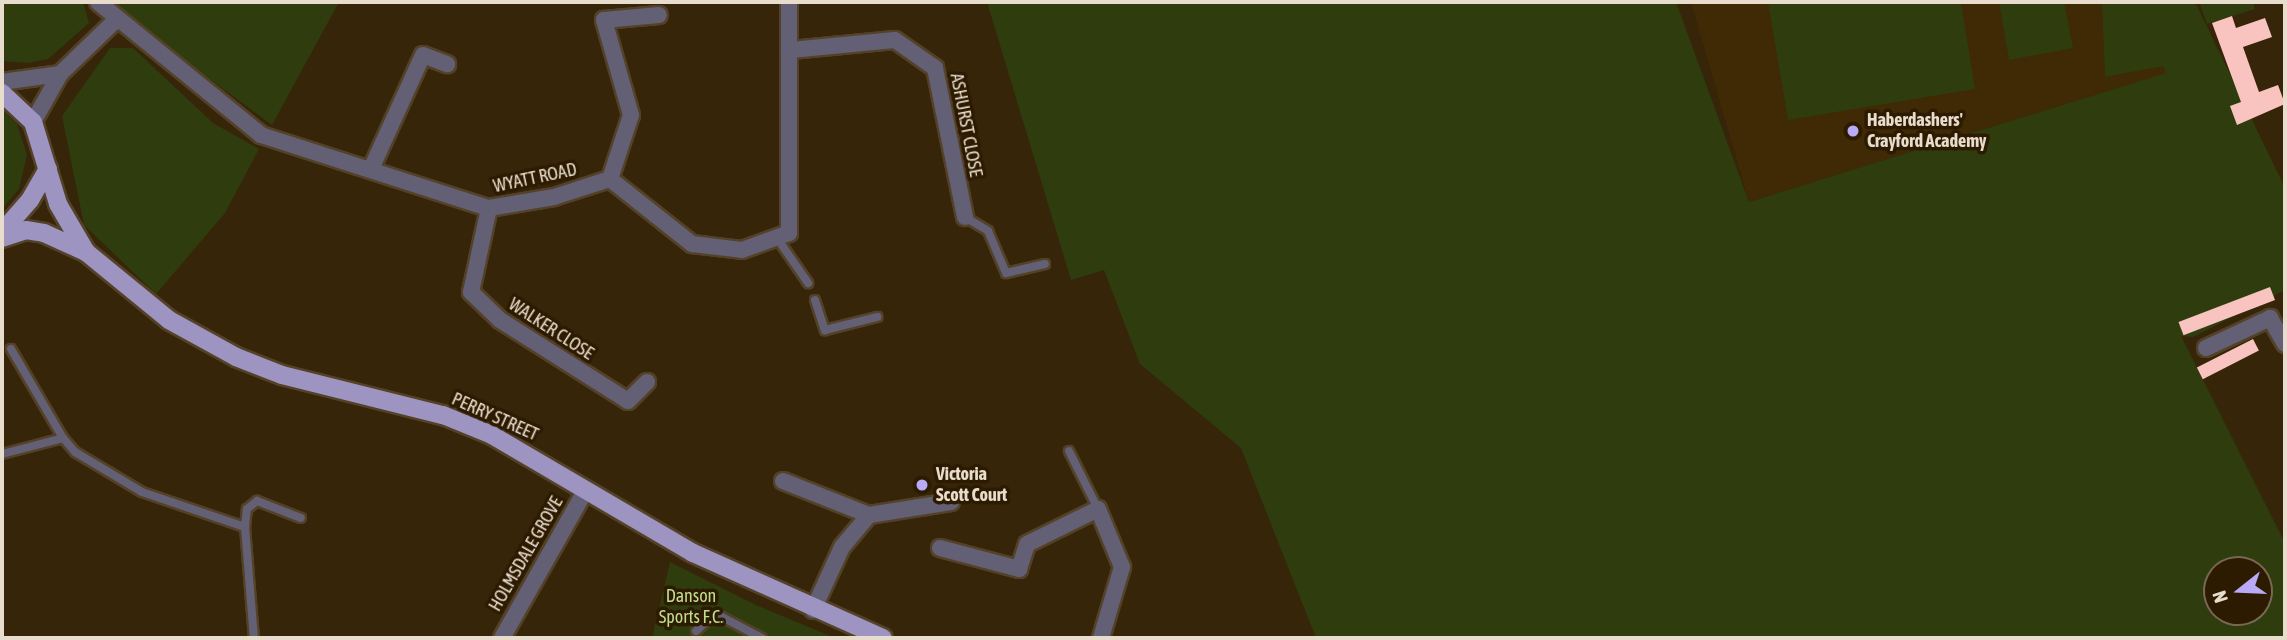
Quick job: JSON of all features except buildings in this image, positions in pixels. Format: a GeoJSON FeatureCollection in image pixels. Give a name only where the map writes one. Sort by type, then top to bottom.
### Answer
{"type":"FeatureCollection","features":[{"type":"Feature","properties":{"kind":"main road"},"geometry":{"type":"LineString","coordinates":[[2,93],[33,122]]}},
{"type":"Feature","properties":{"kind":"main road","name":"PERRY STREET"},"geometry":{"type":"LineString","coordinates":[[33,122],[65,220],[86,252]]}},
{"type":"Feature","properties":{"kind":"main road"},"geometry":{"type":"LineString","coordinates":[[2,232],[30,200],[48,169]]}},
{"type":"Feature","properties":{"kind":"main road","name":"PERRY STREET"},"geometry":{"type":"LineString","coordinates":[[2,238],[26,230],[44,233],[86,252],[169,320],[236,357],[294,379],[443,415],[529,454],[585,491],[693,553],[813,610],[883,638]]}},
{"type":"Feature","properties":{"kind":"street","name":"WYATT ROAD"},"geometry":{"type":"LineString","coordinates":[[98,2],[116,20],[261,135],[489,208],[554,197],[610,179]]}},
{"type":"Feature","properties":{"kind":"street"},"geometry":{"type":"LineString","coordinates":[[660,15],[604,20],[632,115],[610,179],[692,244],[742,250],[789,233],[789,2]]}},
{"type":"Feature","properties":{"kind":"street"},"geometry":{"type":"LineString","coordinates":[[33,122],[60,74],[116,20]]}},
{"type":"Feature","properties":{"kind":"street","name":"ASHURST CLOSE"},"geometry":{"type":"LineString","coordinates":[[791,50],[895,40],[935,68],[965,217]]}},
{"type":"Feature","properties":{"kind":"street"},"geometry":{"type":"LineString","coordinates":[[371,169],[423,55],[447,64]]}},
{"type":"Feature","properties":{"kind":"street"},"geometry":{"type":"LineString","coordinates":[[2,82],[60,74]]}},
{"type":"Feature","properties":{"kind":"street","name":"WALKER CLOSE"},"geometry":{"type":"LineString","coordinates":[[489,208],[471,292],[500,320],[628,401],[647,382]]}},
{"type":"Feature","properties":{"kind":"street"},"geometry":{"type":"LineString","coordinates":[[2206,348],[2270,318],[2285,344]]}},
{"type":"Feature","properties":{"kind":"street"},"geometry":{"type":"LineString","coordinates":[[783,481],[869,515],[951,502]]}},
{"type":"Feature","properties":{"kind":"street","name":"HOLMSDALE GROVE"},"geometry":{"type":"LineString","coordinates":[[502,638],[585,491]]}},
{"type":"Feature","properties":{"kind":"street"},"geometry":{"type":"LineString","coordinates":[[940,548],[1019,569],[1027,544],[1098,509],[1122,567],[1101,638]]}},
{"type":"Feature","properties":{"kind":"street"},"geometry":{"type":"LineString","coordinates":[[813,610],[842,547],[869,515]]}},
{"type":"Feature","properties":{"kind":"lane"},"geometry":{"type":"LineString","coordinates":[[965,217],[988,231],[1006,273],[1045,264]]}},
{"type":"Feature","properties":{"kind":"lane"},"geometry":{"type":"LineString","coordinates":[[777,238],[808,283]]}},
{"type":"Feature","properties":{"kind":"lane"},"geometry":{"type":"LineString","coordinates":[[815,300],[825,330],[877,317]]}},
{"type":"Feature","properties":{"kind":"lane"},"geometry":{"type":"LineString","coordinates":[[11,349],[63,438],[75,452],[142,492],[246,527]]}},
{"type":"Feature","properties":{"kind":"lane"},"geometry":{"type":"LineString","coordinates":[[2,454],[63,438]]}},
{"type":"Feature","properties":{"kind":"lane"},"geometry":{"type":"LineString","coordinates":[[1069,451],[1098,509]]}},
{"type":"Feature","properties":{"kind":"lane"},"geometry":{"type":"LineString","coordinates":[[254,638],[247,509],[257,501],[301,518]]}},
{"type":"Feature","properties":{"kind":"lane"},"geometry":{"type":"LineString","coordinates":[[696,631],[709,619],[722,618],[761,638]]}},
{"type":"Feature","properties":{"kind":"shaded area","name":"Haberdashers' Crayford Academy"},"geometry":{"type":"Polygon","coordinates":[[[1691,2],[2183,2],[2209,60],[1749,202],[1691,2]]]}},
{"type":"Feature","properties":{"kind":"green space"},"geometry":{"type":"Polygon","coordinates":[[[2,2],[83,2],[89,23],[48,59],[28,63],[2,61],[2,2]]]}},
{"type":"Feature","properties":{"kind":"green space"},"geometry":{"type":"Polygon","coordinates":[[[114,2],[339,2],[272,125],[125,16],[114,2]]]}},
{"type":"Feature","properties":{"kind":"green space"},"geometry":{"type":"Polygon","coordinates":[[[987,2],[1676,2],[1749,202],[2166,73],[2163,66],[2105,77],[2102,2],[2195,2],[2285,188],[2285,290],[2193,337],[2181,336],[2285,543],[2285,638],[1316,638],[1241,448],[1140,364],[1104,270],[1071,280],[987,2]]]}},
{"type":"Feature","properties":{"kind":"green space"},"geometry":{"type":"Polygon","coordinates":[[[1768,2],[1961,2],[1975,89],[1788,120],[1768,2]]]}},
{"type":"Feature","properties":{"kind":"green space"},"geometry":{"type":"Polygon","coordinates":[[[1999,2],[2064,2],[2073,48],[2009,60],[1999,2]]]}},
{"type":"Feature","properties":{"kind":"green space"},"geometry":{"type":"Polygon","coordinates":[[[2199,2],[2253,2],[2255,9],[2207,24],[2199,2]]]}},
{"type":"Feature","properties":{"kind":"green space"},"geometry":{"type":"Polygon","coordinates":[[[110,48],[133,48],[213,123],[259,149],[225,213],[156,294],[84,225],[62,116],[110,48]]]}},
{"type":"Feature","properties":{"kind":"green space"},"geometry":{"type":"Polygon","coordinates":[[[2,109],[17,124],[27,155],[19,189],[2,209],[2,109]]]}},
{"type":"Feature","properties":{"kind":"green space","name":"Danson Sports F.C."},"geometry":{"type":"Polygon","coordinates":[[[670,562],[756,605],[835,638],[652,638],[670,562]]]}},
{"type":"Feature","properties":{"kind":"place","name":"Haberdashers' Crayford Academy"},"geometry":{"type":"Point","coordinates":[1853,131]}},
{"type":"Feature","properties":{"kind":"place","name":"Victoria Scott Court"},"geometry":{"type":"Point","coordinates":[922,485]}}]}
